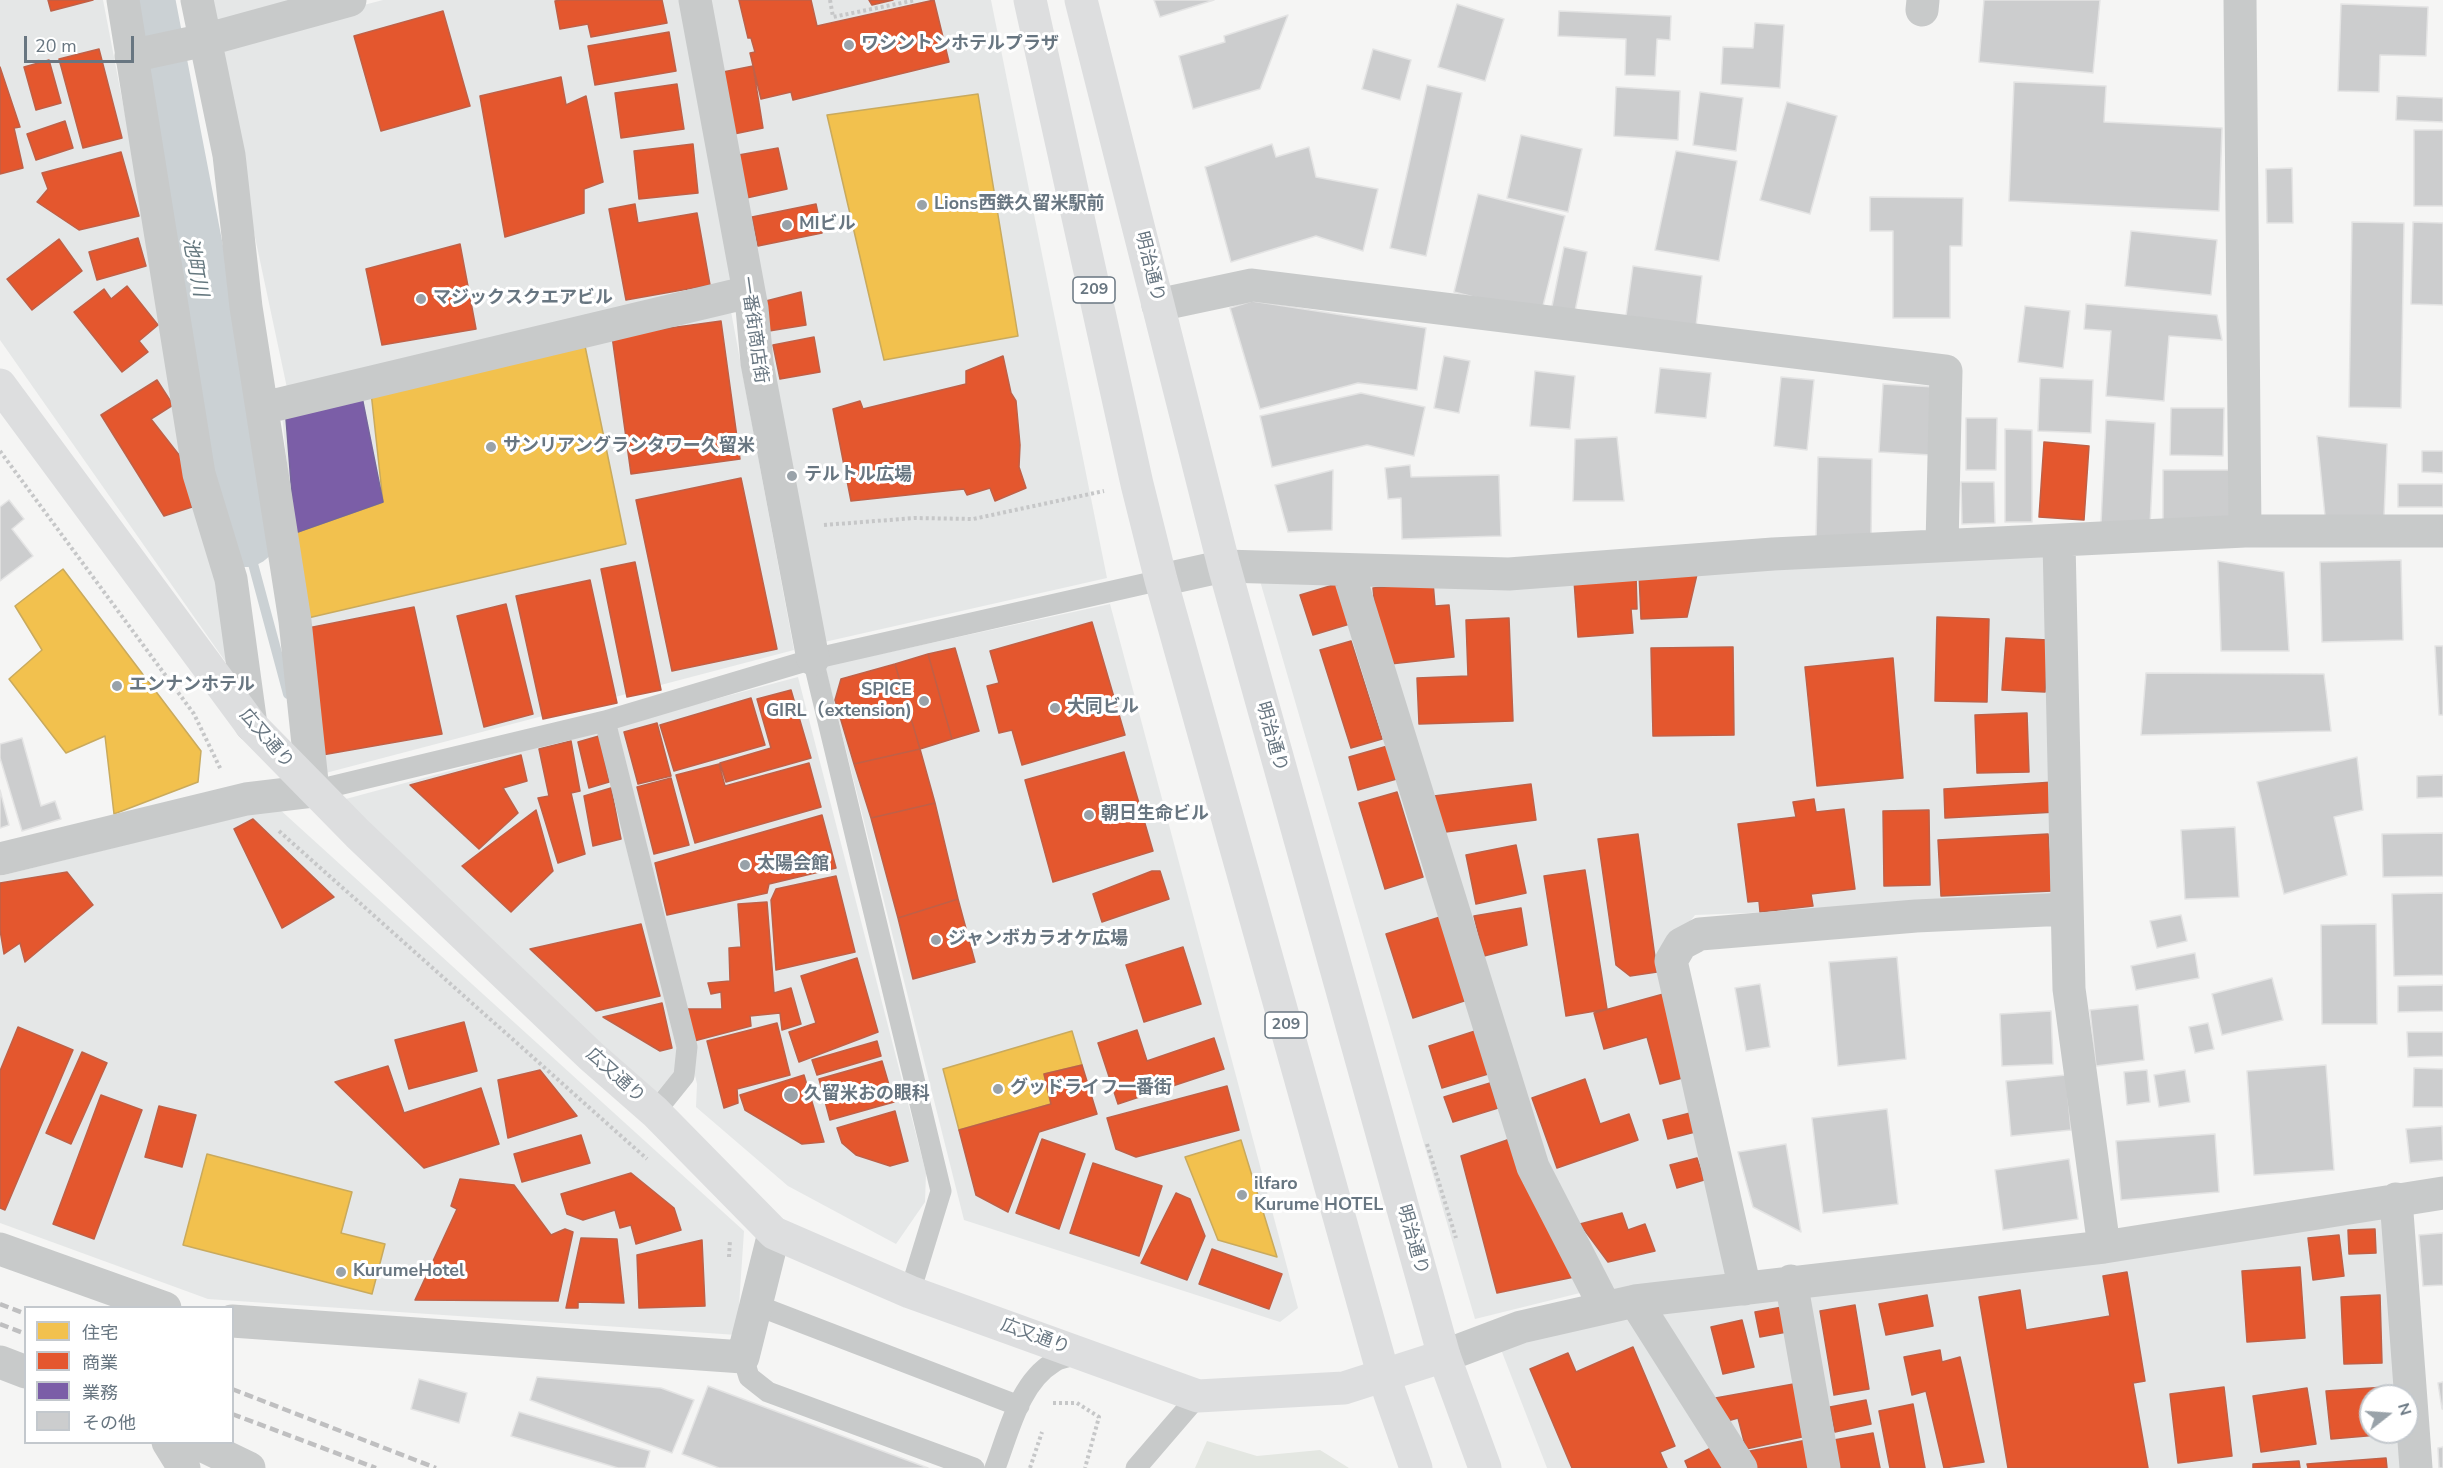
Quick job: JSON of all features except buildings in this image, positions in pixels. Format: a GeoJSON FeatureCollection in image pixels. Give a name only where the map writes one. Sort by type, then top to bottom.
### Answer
{"type":"FeatureCollection","features":[{"type":"Feature","properties":{"kind":"main road","name":"209"},"geometry":{"type":"LineString","coordinates":[[1030,0],[1137,483],[1161,580],[1384,1377],[1416,1468]]}},
{"type":"Feature","properties":{"kind":"main road","name":"明治通り"},"geometry":{"type":"LineString","coordinates":[[1081,0],[1224,566],[1444,1356],[1485,1468]]}},
{"type":"Feature","properties":{"kind":"main road","name":"広又通り"},"geometry":{"type":"LineString","coordinates":[[0,385],[251,725],[313,791],[591,1056],[656,1112],[774,1233],[910,1292],[1198,1396],[1344,1388],[1444,1356]]}},
{"type":"Feature","properties":{"kind":"street"},"geometry":{"type":"LineString","coordinates":[[123,0],[199,474],[231,579],[251,725]]}},
{"type":"Feature","properties":{"kind":"street"},"geometry":{"type":"LineString","coordinates":[[0,859],[246,799],[313,791],[295,621],[246,307],[229,155],[197,0]]}},
{"type":"Feature","properties":{"kind":"street"},"geometry":{"type":"LineString","coordinates":[[132,56],[204,40],[350,0]]}},
{"type":"Feature","properties":{"kind":"street","name":"一番街商店街"},"geometry":{"type":"LineString","coordinates":[[695,0],[749,292],[757,363],[813,659]]}},
{"type":"Feature","properties":{"kind":"street"},"geometry":{"type":"LineString","coordinates":[[2240,0],[2245,531]]}},
{"type":"Feature","properties":{"kind":"street"},"geometry":{"type":"LineString","coordinates":[[1158,305],[1252,285],[1946,371],[1942,545]]}},
{"type":"Feature","properties":{"kind":"street"},"geometry":{"type":"LineString","coordinates":[[263,408],[749,292]]}},
{"type":"Feature","properties":{"kind":"street"},"geometry":{"type":"LineString","coordinates":[[1161,580],[1224,566],[1509,574],[1773,554],[1942,545],[2059,542],[2245,531],[2443,531]]}},
{"type":"Feature","properties":{"kind":"street"},"geometry":{"type":"LineString","coordinates":[[2059,542],[2069,989],[2104,1247]]}},
{"type":"Feature","properties":{"kind":"street"},"geometry":{"type":"LineString","coordinates":[[1348,571],[1533,1167],[1620,1304],[1742,1468]]}},
{"type":"Feature","properties":{"kind":"street"},"geometry":{"type":"LineString","coordinates":[[1745,1289],[1671,961],[1681,944],[1700,934],[1916,916],[2067,909]]}},
{"type":"Feature","properties":{"kind":"street"},"geometry":{"type":"LineString","coordinates":[[1444,1356],[1521,1327],[1620,1304],[1791,1281],[2104,1247],[2443,1193]]}},
{"type":"Feature","properties":{"kind":"street"},"geometry":{"type":"LineString","coordinates":[[2396,1199],[2416,1468]]}},
{"type":"Feature","properties":{"kind":"street"},"geometry":{"type":"LineString","coordinates":[[234,1321],[743,1357],[774,1233]]}},
{"type":"Feature","properties":{"kind":"street"},"geometry":{"type":"LineString","coordinates":[[0,1249],[159,1306]]}},
{"type":"Feature","properties":{"kind":"street"},"geometry":{"type":"LineString","coordinates":[[1791,1281],[1824,1468]]}},
{"type":"Feature","properties":{"kind":"street"},"geometry":{"type":"LineString","coordinates":[[0,1362],[24,1371]]}},
{"type":"Feature","properties":{"kind":"street"},"geometry":{"type":"LineString","coordinates":[[169,1444],[184,1468]]}},
{"type":"Feature","properties":{"kind":"street"},"geometry":{"type":"LineString","coordinates":[[197,1444],[249,1468]]}},
{"type":"Feature","properties":{"kind":"lane"},"geometry":{"type":"LineString","coordinates":[[313,791],[605,720],[813,659],[1161,580]]}},
{"type":"Feature","properties":{"kind":"lane"},"geometry":{"type":"LineString","coordinates":[[813,659],[941,1191],[910,1292]]}},
{"type":"Feature","properties":{"kind":"lane"},"geometry":{"type":"LineString","coordinates":[[605,720],[687,1047],[684,1076],[656,1112]]}},
{"type":"Feature","properties":{"kind":"lane"},"geometry":{"type":"LineString","coordinates":[[756,1305],[1019,1406]]}},
{"type":"Feature","properties":{"kind":"lane"},"geometry":{"type":"LineString","coordinates":[[995,1468],[1025,1393],[1042,1371],[1056,1361],[1082,1354]]}},
{"type":"Feature","properties":{"kind":"lane"},"geometry":{"type":"LineString","coordinates":[[743,1357],[749,1377],[768,1392],[974,1468]]}},
{"type":"Feature","properties":{"kind":"lane"},"geometry":{"type":"LineString","coordinates":[[1136,1468],[1198,1396]]}},
{"type":"Feature","properties":{"kind":"path"},"geometry":{"type":"LineString","coordinates":[[830,0],[833,17],[916,0]]}},
{"type":"Feature","properties":{"kind":"path"},"geometry":{"type":"LineString","coordinates":[[0,451],[194,714],[225,776]]}},
{"type":"Feature","properties":{"kind":"path"},"geometry":{"type":"LineString","coordinates":[[788,529],[915,518],[973,519],[1137,483]]}},
{"type":"Feature","properties":{"kind":"path"},"geometry":{"type":"LineString","coordinates":[[273,825],[650,1161]]}},
{"type":"Feature","properties":{"kind":"path"},"geometry":{"type":"LineString","coordinates":[[1427,1143],[1456,1238]]}},
{"type":"Feature","properties":{"kind":"path"},"geometry":{"type":"LineString","coordinates":[[729,1266],[730,1232]]}},
{"type":"Feature","properties":{"kind":"path"},"geometry":{"type":"LineString","coordinates":[[1048,1413],[1052,1402],[1077,1403],[1099,1418],[1085,1468]]}},
{"type":"Feature","properties":{"kind":"path"},"geometry":{"type":"LineString","coordinates":[[1030,1468],[1045,1424]]}},
{"type":"Feature","properties":{"kind":"shaded area"},"geometry":{"type":"Polygon","coordinates":[[[0,0],[103,0],[232,671],[0,340],[0,0]]]}},
{"type":"Feature","properties":{"kind":"shaded area"},"geometry":{"type":"Polygon","coordinates":[[[203,0],[296,0],[208,24],[203,0]]]}},
{"type":"Feature","properties":{"kind":"shaded area"},"geometry":{"type":"Polygon","coordinates":[[[383,0],[680,0],[733,286],[287,388],[214,44],[383,0]]]}},
{"type":"Feature","properties":{"kind":"shaded area"},"geometry":{"type":"Polygon","coordinates":[[[704,0],[991,0],[1107,578],[820,643],[704,0]]]}},
{"type":"Feature","properties":{"kind":"shaded area"},"geometry":{"type":"Polygon","coordinates":[[[730,306],[794,650],[318,775],[281,405],[730,306]]]}},
{"type":"Feature","properties":{"kind":"shaded area"},"geometry":{"type":"Polygon","coordinates":[[[2050,553],[2060,901],[1695,915],[1663,956],[1738,1279],[1607,1294],[1540,1160],[1360,582],[2050,553]]]}},
{"type":"Feature","properties":{"kind":"shaded area"},"geometry":{"type":"Polygon","coordinates":[[[1344,579],[1588,1291],[1475,1319],[1260,581],[1344,579]]]}},
{"type":"Feature","properties":{"kind":"shaded area"},"geometry":{"type":"Polygon","coordinates":[[[1110,604],[1298,1308],[1280,1322],[964,1220],[825,666],[1110,604]]]}},
{"type":"Feature","properties":{"kind":"shaded area"},"geometry":{"type":"Polygon","coordinates":[[[798,677],[926,1173],[925,1202],[896,1244],[788,1186],[696,1107],[697,1084],[614,726],[798,677]]]}},
{"type":"Feature","properties":{"kind":"shaded area"},"geometry":{"type":"Polygon","coordinates":[[[601,730],[678,1045],[679,1066],[655,1095],[342,800],[601,730]]]}},
{"type":"Feature","properties":{"kind":"shaded area"},"geometry":{"type":"Polygon","coordinates":[[[277,807],[744,1231],[737,1335],[208,1299],[0,1223],[0,876],[277,807]]]}},
{"type":"Feature","properties":{"kind":"shaded area"},"geometry":{"type":"Polygon","coordinates":[[[2384,1212],[2397,1384],[2359,1384],[2359,1444],[2401,1444],[2403,1468],[1836,1468],[1809,1295],[2384,1212]]]}},
{"type":"Feature","properties":{"kind":"shaded area"},"geometry":{"type":"Polygon","coordinates":[[[1786,1293],[1819,1468],[1753,1468],[1649,1306],[1786,1293]]]}},
{"type":"Feature","properties":{"kind":"shaded area"},"geometry":{"type":"Polygon","coordinates":[[[1630,1311],[1733,1468],[1547,1468],[1500,1347],[1630,1311]]]}},
{"type":"Feature","properties":{"kind":"shaded area"},"geometry":{"type":"Polygon","coordinates":[[[1207,1441],[1257,1456],[1320,1450],[1349,1468],[1195,1468],[1207,1441]]]}},
{"type":"Feature","properties":{"kind":"waterway","name":"池町川"},"geometry":{"type":"LineString","coordinates":[[142,0],[245,534]]}},
{"type":"Feature","properties":{"kind":"waterway"},"geometry":{"type":"LineString","coordinates":[[245,534],[288,694]]}},
{"type":"Feature","properties":{"kind":"railway"},"geometry":{"type":"LineString","coordinates":[[0,1304],[24,1313]]}},
{"type":"Feature","properties":{"kind":"railway"},"geometry":{"type":"LineString","coordinates":[[0,1324],[24,1333]]}},
{"type":"Feature","properties":{"kind":"railway"},"geometry":{"type":"LineString","coordinates":[[234,1390],[436,1468]]}},
{"type":"Feature","properties":{"kind":"railway"},"geometry":{"type":"LineString","coordinates":[[234,1415],[376,1468]]}},
{"type":"Feature","properties":{"kind":"place","name":"ワシントンホテルプラザ"},"geometry":{"type":"Point","coordinates":[849,45]}},
{"type":"Feature","properties":{"kind":"place","name":"Lions西鉄久留米駅前"},"geometry":{"type":"Point","coordinates":[922,205]}},
{"type":"Feature","properties":{"kind":"place","name":"MIビル"},"geometry":{"type":"Point","coordinates":[787,225]}},
{"type":"Feature","properties":{"kind":"place","name":"マジックスクエアビル"},"geometry":{"type":"Point","coordinates":[421,299]}},
{"type":"Feature","properties":{"kind":"place","name":"サンリアングランタワー久留米"},"geometry":{"type":"Point","coordinates":[491,447]}},
{"type":"Feature","properties":{"kind":"place","name":"テルトル広場"},"geometry":{"type":"Point","coordinates":[792,476]}},
{"type":"Feature","properties":{"kind":"place","name":"エンナンホテル"},"geometry":{"type":"Point","coordinates":[117,686]}},
{"type":"Feature","properties":{"kind":"place","name":"SPICE GIRL（extension)"},"geometry":{"type":"Point","coordinates":[924,701]}},
{"type":"Feature","properties":{"kind":"place","name":"大同ビル"},"geometry":{"type":"Point","coordinates":[1055,708]}},
{"type":"Feature","properties":{"kind":"place","name":"朝日生命ビル"},"geometry":{"type":"Point","coordinates":[1089,815]}},
{"type":"Feature","properties":{"kind":"place","name":"太陽会館"},"geometry":{"type":"Point","coordinates":[745,865]}},
{"type":"Feature","properties":{"kind":"place","name":"ジャンボカラオケ広場"},"geometry":{"type":"Point","coordinates":[936,940]}},
{"type":"Feature","properties":{"kind":"place","name":"グッドライフ一番街"},"geometry":{"type":"Point","coordinates":[998,1089]}},
{"type":"Feature","properties":{"kind":"place","name":"久留米おの眼科"},"geometry":{"type":"Point","coordinates":[791,1095]}},
{"type":"Feature","properties":{"kind":"place","name":"ilfaro Kurume HOTEL"},"geometry":{"type":"Point","coordinates":[1242,1195]}},
{"type":"Feature","properties":{"kind":"place","name":"KurumeHotel"},"geometry":{"type":"Point","coordinates":[341,1272]}}]}
